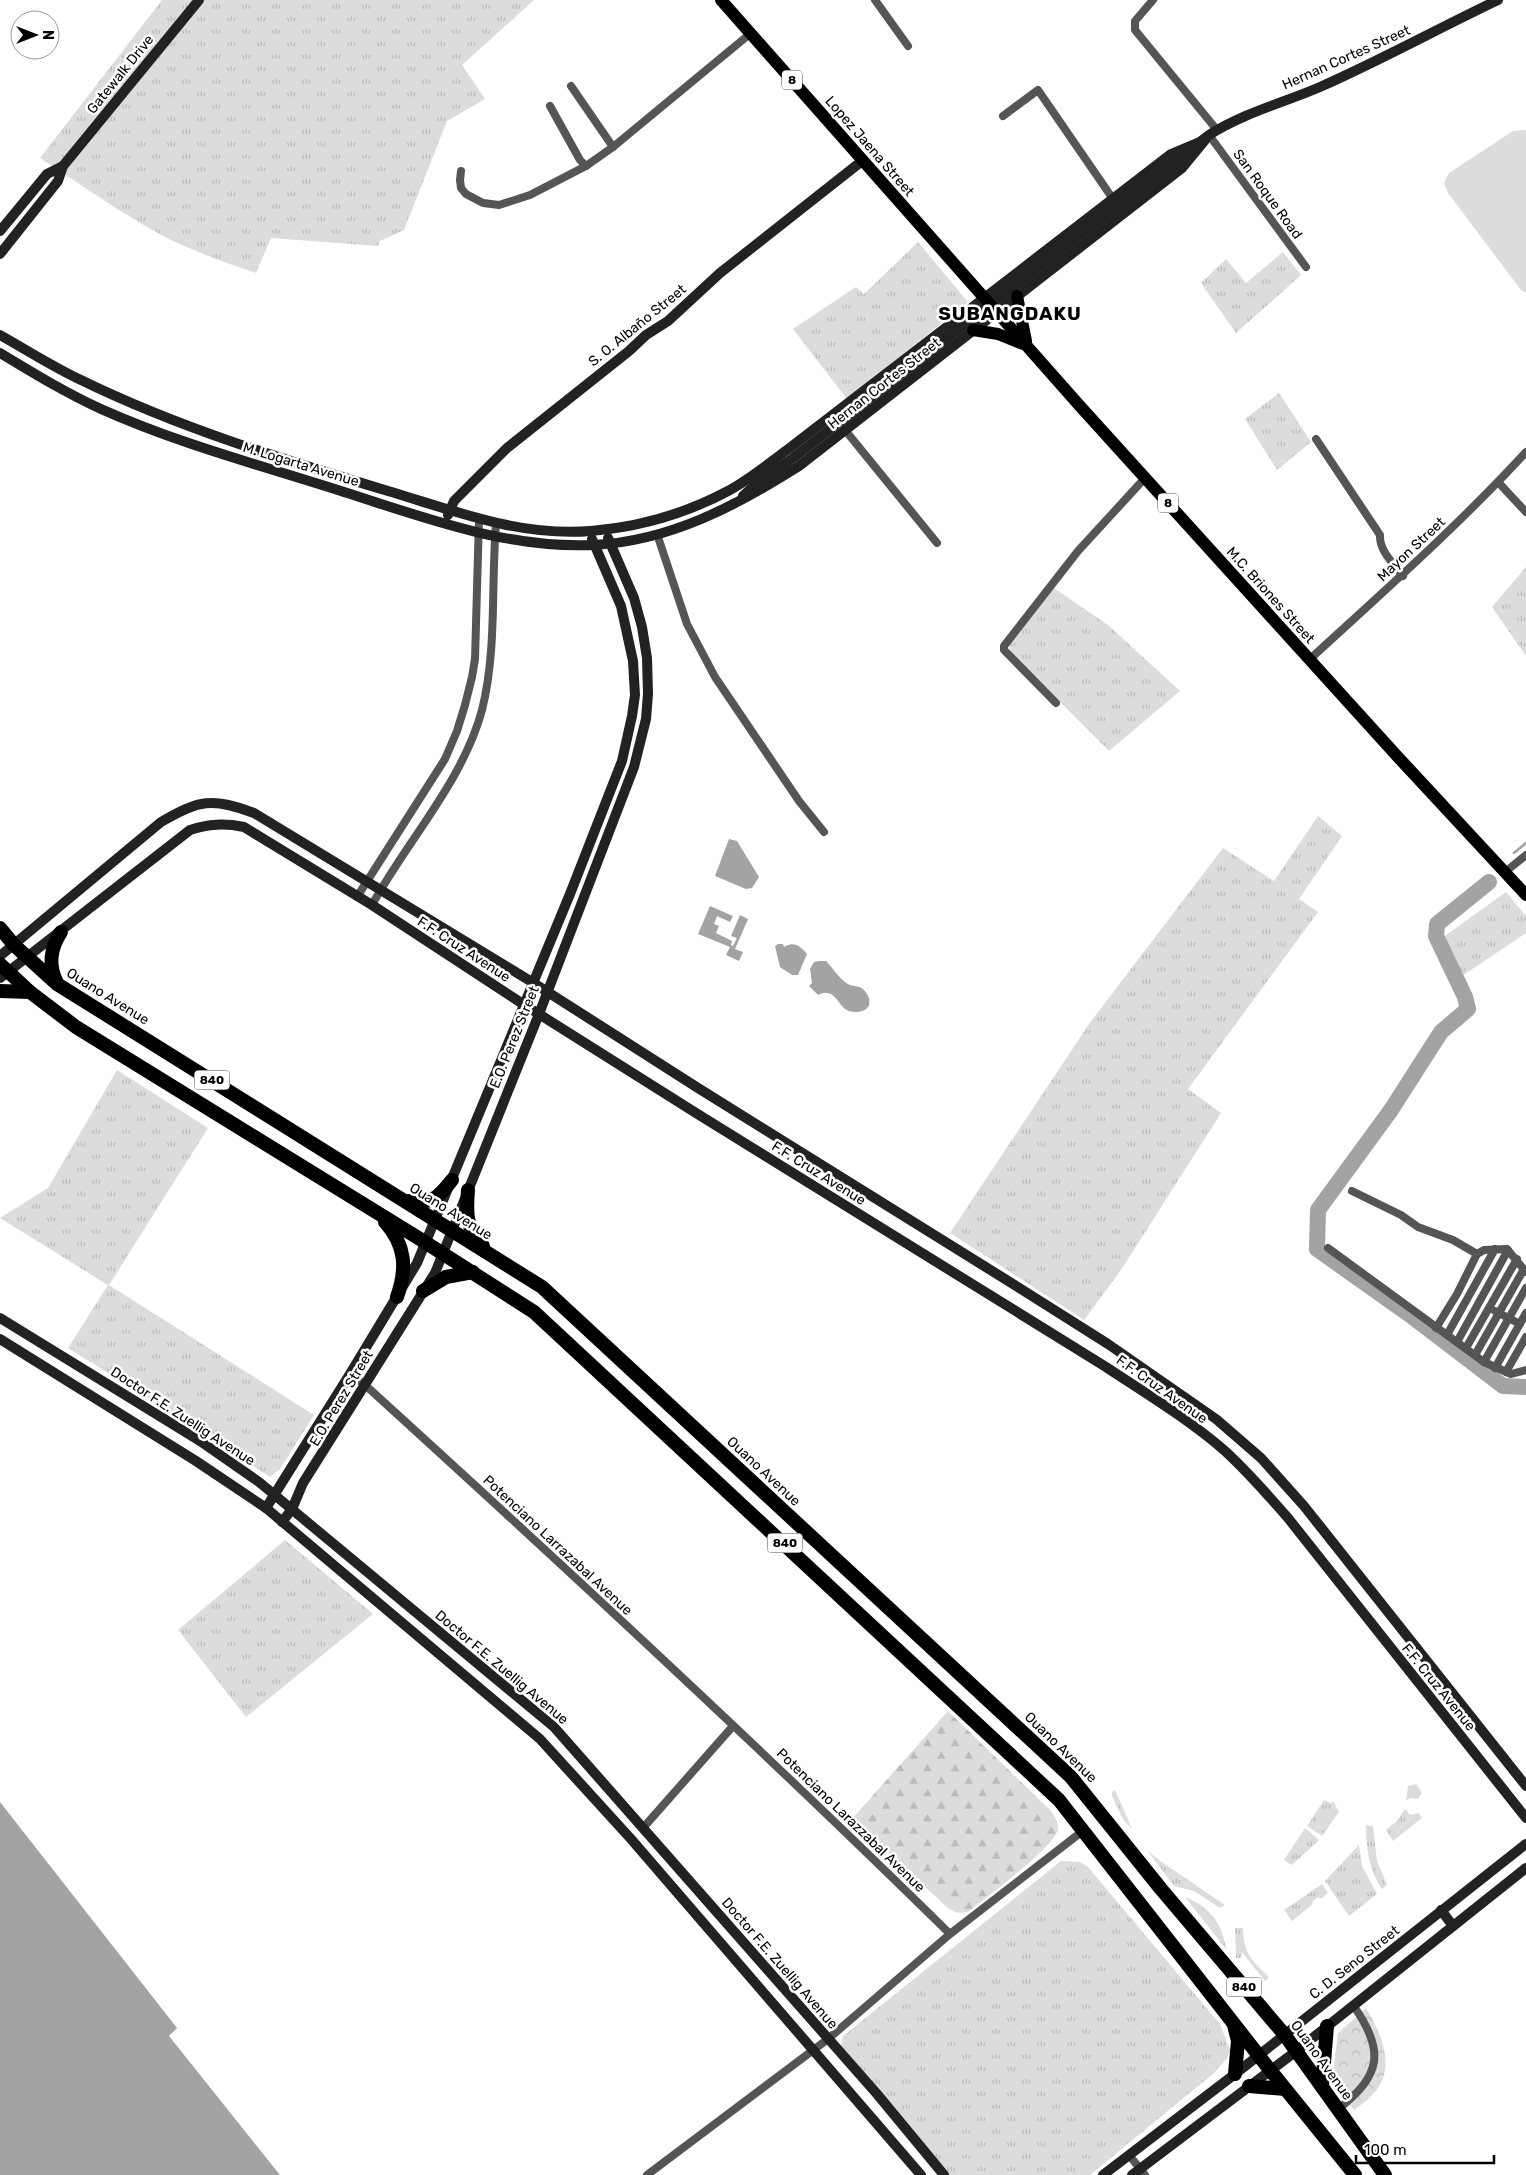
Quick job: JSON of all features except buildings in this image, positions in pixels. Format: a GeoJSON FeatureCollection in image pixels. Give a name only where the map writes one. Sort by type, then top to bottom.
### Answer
{"type":"FeatureCollection","features":[{"type":"Feature","properties":{"kind":"highway","name":"Ouano Avenue"},"geometry":{"type":"LineString","coordinates":[[0,928],[26,958],[57,984],[542,1286],[1071,1777],[1160,1889],[1284,2034],[1385,2175]]}},
{"type":"Feature","properties":{"kind":"highway"},"geometry":{"type":"LineString","coordinates":[[57,984],[52,974],[51,952],[61,932]]}},
{"type":"Feature","properties":{"kind":"highway","name":"840"},"geometry":{"type":"LineString","coordinates":[[2,972],[76,1027],[473,1272],[534,1312],[1059,1800],[1270,2070],[1355,2175]]}},
{"type":"Feature","properties":{"kind":"highway"},"geometry":{"type":"LineString","coordinates":[[0,991],[30,992]]}},
{"type":"Feature","properties":{"kind":"highway"},"geometry":{"type":"LineString","coordinates":[[403,1201],[432,1201],[439,1196],[452,1180]]}},
{"type":"Feature","properties":{"kind":"highway"},"geometry":{"type":"LineString","coordinates":[[468,1190],[466,1215],[470,1228],[478,1240],[496,1259]]}},
{"type":"Feature","properties":{"kind":"highway"},"geometry":{"type":"LineString","coordinates":[[371,1210],[394,1233],[401,1248],[404,1272],[397,1297]]}},
{"type":"Feature","properties":{"kind":"highway"},"geometry":{"type":"LineString","coordinates":[[423,1291],[446,1277],[473,1272]]}},
{"type":"Feature","properties":{"kind":"highway"},"geometry":{"type":"LineString","coordinates":[[702,1468],[717,1449]]}},
{"type":"Feature","properties":{"kind":"highway"},"geometry":{"type":"LineString","coordinates":[[1233,2022],[1238,2040],[1235,2074]]}},
{"type":"Feature","properties":{"kind":"highway"},"geometry":{"type":"LineString","coordinates":[[1322,2087],[1327,2026]]}},
{"type":"Feature","properties":{"kind":"highway"},"geometry":{"type":"LineString","coordinates":[[1249,2086],[1285,2089]]}},
{"type":"Feature","properties":{"kind":"main road","name":"Lopez Jaena Street"},"geometry":{"type":"LineString","coordinates":[[721,0],[997,312]]}},
{"type":"Feature","properties":{"kind":"main road"},"geometry":{"type":"LineString","coordinates":[[1017,296],[1028,346]]}},
{"type":"Feature","properties":{"kind":"main road","name":"M.C. Briones Street"},"geometry":{"type":"LineString","coordinates":[[997,312],[1309,660],[1526,894]]}},
{"type":"Feature","properties":{"kind":"main road"},"geometry":{"type":"LineString","coordinates":[[973,330],[998,334],[1028,346]]}},
{"type":"Feature","properties":{"kind":"street","name":"Gatewalk Drive"},"geometry":{"type":"LineString","coordinates":[[0,254],[58,181],[63,166],[199,0]]}},
{"type":"Feature","properties":{"kind":"street"},"geometry":{"type":"LineString","coordinates":[[875,0],[908,46]]}},
{"type":"Feature","properties":{"kind":"street","name":"San Roque Road"},"geometry":{"type":"LineString","coordinates":[[1153,0],[1135,21],[1135,30],[1306,268]]}},
{"type":"Feature","properties":{"kind":"street","name":"Hernan Cortes Street"},"geometry":{"type":"LineString","coordinates":[[727,492],[787,450],[1171,154],[1259,110],[1320,87],[1498,0]]}},
{"type":"Feature","properties":{"kind":"street"},"geometry":{"type":"LineString","coordinates":[[461,171],[460,180],[466,194],[483,204],[499,205],[530,194],[586,166],[613,147],[751,33]]}},
{"type":"Feature","properties":{"kind":"street"},"geometry":{"type":"LineString","coordinates":[[572,86],[613,147]]}},
{"type":"Feature","properties":{"kind":"street"},"geometry":{"type":"LineString","coordinates":[[1003,116],[1038,90],[1113,199]]}},
{"type":"Feature","properties":{"kind":"street"},"geometry":{"type":"LineString","coordinates":[[550,106],[580,160],[586,166]]}},
{"type":"Feature","properties":{"kind":"street","name":"Hernan Cortes Street"},"geometry":{"type":"LineString","coordinates":[[734,505],[757,483],[793,458],[1210,135]]}},
{"type":"Feature","properties":{"kind":"street","name":"Hernan Cortes Street"},"geometry":{"type":"LineString","coordinates":[[610,544],[657,534],[694,523],[734,505],[799,466],[1182,168],[1210,135]]}},
{"type":"Feature","properties":{"kind":"street","name":"S. O. Albaño Street"},"geometry":{"type":"LineString","coordinates":[[446,524],[454,501],[507,448],[629,351],[646,335],[668,321],[720,273],[862,161]]}},
{"type":"Feature","properties":{"kind":"street","name":"Gatewalk Drive"},"geometry":{"type":"LineString","coordinates":[[0,231],[47,174],[63,166]]}},
{"type":"Feature","properties":{"kind":"street","name":"M. Logarta Avenue"},"geometry":{"type":"LineString","coordinates":[[0,335],[82,381],[207,432],[496,524],[526,530],[552,532],[604,530]]}},
{"type":"Feature","properties":{"kind":"street","name":"M. Logarta Avenue"},"geometry":{"type":"LineString","coordinates":[[0,353],[74,396],[155,430],[446,524],[495,538],[546,545],[610,544]]}},
{"type":"Feature","properties":{"kind":"street"},"geometry":{"type":"LineString","coordinates":[[74,396],[82,381]]}},
{"type":"Feature","properties":{"kind":"street"},"geometry":{"type":"LineString","coordinates":[[845,430],[937,543]]}},
{"type":"Feature","properties":{"kind":"street"},"geometry":{"type":"LineString","coordinates":[[1316,439],[1380,535],[1380,542],[1384,551],[1402,576]]}},
{"type":"Feature","properties":{"kind":"street","name":"Mayon Street"},"geometry":{"type":"LineString","coordinates":[[1309,660],[1402,576],[1526,452]]}},
{"type":"Feature","properties":{"kind":"street"},"geometry":{"type":"LineString","coordinates":[[1056,703],[1004,650],[1004,646],[1078,551],[1146,478]]}},
{"type":"Feature","properties":{"kind":"street"},"geometry":{"type":"LineString","coordinates":[[1498,482],[1526,512]]}},
{"type":"Feature","properties":{"kind":"street","name":"Hernan Cortes Street"},"geometry":{"type":"LineString","coordinates":[[604,530],[671,515],[727,492],[757,483]]}},
{"type":"Feature","properties":{"kind":"street"},"geometry":{"type":"LineString","coordinates":[[357,896],[445,760],[457,730],[472,677],[475,659],[479,519]]}},
{"type":"Feature","properties":{"kind":"street"},"geometry":{"type":"LineString","coordinates":[[372,905],[459,768],[481,710],[490,661],[496,524]]}},
{"type":"Feature","properties":{"kind":"street","name":"E.O. Perez Street"},"geometry":{"type":"LineString","coordinates":[[282,1522],[292,1509],[303,1484],[342,1425],[364,1384],[435,1272],[539,1014],[634,767],[646,719],[648,685],[642,627],[634,598],[604,530]]}},
{"type":"Feature","properties":{"kind":"street","name":"E.O. Perez Street"},"geometry":{"type":"LineString","coordinates":[[266,1508],[417,1263],[570,894],[609,795],[628,738],[635,695],[633,661],[621,606],[588,531]]}},
{"type":"Feature","properties":{"kind":"street"},"geometry":{"type":"LineString","coordinates":[[657,534],[687,624],[715,677],[799,801],[824,832]]}},
{"type":"Feature","properties":{"kind":"street"},"geometry":{"type":"LineString","coordinates":[[609,795],[622,800]]}},
{"type":"Feature","properties":{"kind":"street","name":"F.F. Cruz Avenue"},"geometry":{"type":"LineString","coordinates":[[0,956],[161,822],[186,808],[207,802],[230,804],[254,813],[532,982],[1108,1344],[1216,1419],[1261,1458],[1304,1506],[1526,1786]]}},
{"type":"Feature","properties":{"kind":"street","name":"F.F. Cruz Avenue"},"geometry":{"type":"LineString","coordinates":[[2,972],[26,958],[61,932],[190,830],[224,823],[244,827],[372,905],[523,1004],[931,1260],[1106,1367],[1224,1450],[1288,1518],[1526,1818]]}},
{"type":"Feature","properties":{"kind":"street"},"geometry":{"type":"LineString","coordinates":[[1505,872],[1526,855]]}},
{"type":"Feature","properties":{"kind":"street"},"geometry":{"type":"LineString","coordinates":[[1352,1191],[1401,1214],[1418,1227],[1453,1240],[1477,1254],[1495,1249],[1508,1250],[1517,1259],[1525,1271],[1475,1355]]}},
{"type":"Feature","properties":{"kind":"street"},"geometry":{"type":"LineString","coordinates":[[1328,1248],[1484,1362],[1511,1374],[1525,1367]]}},
{"type":"Feature","properties":{"kind":"street"},"geometry":{"type":"LineString","coordinates":[[1447,1335],[1495,1249]]}},
{"type":"Feature","properties":{"kind":"street"},"geometry":{"type":"LineString","coordinates":[[1456,1342],[1508,1250]]}},
{"type":"Feature","properties":{"kind":"street"},"geometry":{"type":"LineString","coordinates":[[1436,1328],[1457,1294],[1477,1254]]}},
{"type":"Feature","properties":{"kind":"street"},"geometry":{"type":"LineString","coordinates":[[1466,1348],[1517,1259]]}},
{"type":"Feature","properties":{"kind":"street"},"geometry":{"type":"LineString","coordinates":[[1484,1362],[1526,1288]]}},
{"type":"Feature","properties":{"kind":"street"},"geometry":{"type":"LineString","coordinates":[[1457,1294],[1520,1324]]}},
{"type":"Feature","properties":{"kind":"street"},"geometry":{"type":"LineString","coordinates":[[1495,1368],[1526,1313]]}},
{"type":"Feature","properties":{"kind":"street","name":"Doctor F.E. Zuellig Avenue"},"geometry":{"type":"LineString","coordinates":[[0,1318],[200,1441],[275,1494],[554,1727],[828,2039],[944,2175]]}},
{"type":"Feature","properties":{"kind":"street"},"geometry":{"type":"LineString","coordinates":[[1506,1372],[1526,1337]]}},
{"type":"Feature","properties":{"kind":"street"},"geometry":{"type":"LineString","coordinates":[[0,1339],[189,1456],[266,1508],[540,1739],[631,1838],[812,2051],[921,2175]]}},
{"type":"Feature","properties":{"kind":"street"},"geometry":{"type":"LineString","coordinates":[[350,1374],[364,1384]]}},
{"type":"Feature","properties":{"kind":"street","name":"Potenciano Larrazabal Avenue"},"geometry":{"type":"LineString","coordinates":[[364,1384],[733,1726]]}},
{"type":"Feature","properties":{"kind":"street"},"geometry":{"type":"LineString","coordinates":[[643,1828],[733,1726]]}},
{"type":"Feature","properties":{"kind":"street","name":"Potenciano Larazzabal Avenue"},"geometry":{"type":"LineString","coordinates":[[733,1726],[830,1816],[950,1934]]}},
{"type":"Feature","properties":{"kind":"street"},"geometry":{"type":"LineString","coordinates":[[647,2175],[828,2039],[950,1934],[1084,1830]]}},
{"type":"Feature","properties":{"kind":"street","name":"C. D. Seno Street"},"geometry":{"type":"LineString","coordinates":[[1103,2175],[1235,2074],[1526,1844]]}},
{"type":"Feature","properties":{"kind":"street"},"geometry":{"type":"LineString","coordinates":[[1129,2155],[1139,2173],[1249,2086],[1296,2052],[1526,1868]]}},
{"type":"Feature","properties":{"kind":"street"},"geometry":{"type":"LineString","coordinates":[[1441,1910],[1453,1926]]}},
{"type":"Feature","properties":{"kind":"street"},"geometry":{"type":"LineString","coordinates":[[1338,2109],[1363,2088],[1374,2064],[1374,2048],[1371,2033],[1353,2005]]}},
{"type":"Feature","properties":{"kind":"green space"},"geometry":{"type":"Polygon","coordinates":[[[162,0],[534,0],[462,65],[485,99],[447,121],[404,230],[380,241],[378,246],[271,238],[256,273],[211,257],[167,238],[119,210],[40,158],[162,0]]]}},
{"type":"Feature","properties":{"kind":"green space"},"geometry":{"type":"Polygon","coordinates":[[[1526,130],[1526,293],[1521,290],[1448,193],[1444,183],[1449,173],[1513,131],[1526,130]]]}},
{"type":"Feature","properties":{"kind":"green space"},"geometry":{"type":"Polygon","coordinates":[[[918,242],[968,302],[847,399],[793,329],[856,287],[864,294],[918,242]]]}},
{"type":"Feature","properties":{"kind":"green space"},"geometry":{"type":"Polygon","coordinates":[[[1283,252],[1301,275],[1236,333],[1201,283],[1226,259],[1246,283],[1283,252]]]}},
{"type":"Feature","properties":{"kind":"green space"},"geometry":{"type":"Polygon","coordinates":[[[1279,393],[1311,442],[1277,470],[1245,419],[1279,393]]]}},
{"type":"Feature","properties":{"kind":"green space"},"geometry":{"type":"Polygon","coordinates":[[[1526,567],[1526,656],[1492,607],[1526,567]]]}},
{"type":"Feature","properties":{"kind":"green space"},"geometry":{"type":"Polygon","coordinates":[[[1054,588],[1108,625],[1180,691],[1109,751],[1011,653],[1009,644],[1054,588]]]}},
{"type":"Feature","properties":{"kind":"green space"},"geometry":{"type":"Polygon","coordinates":[[[1318,816],[1342,836],[1299,899],[1318,912],[1188,1089],[1221,1113],[1121,1270],[1084,1320],[950,1233],[1089,1024],[1223,848],[1274,881],[1318,816]]]}},
{"type":"Feature","properties":{"kind":"green space"},"geometry":{"type":"Polygon","coordinates":[[[1506,892],[1526,916],[1526,933],[1459,978],[1442,938],[1506,892]]]}},
{"type":"Feature","properties":{"kind":"green space"},"geometry":{"type":"Polygon","coordinates":[[[117,1070],[208,1128],[109,1285],[314,1415],[280,1469],[270,1477],[204,1433],[68,1348],[108,1285],[0,1218],[48,1188],[117,1070]]]}},
{"type":"Feature","properties":{"kind":"green space"},"geometry":{"type":"Polygon","coordinates":[[[285,1540],[373,1614],[246,1717],[178,1630],[285,1540]]]}},
{"type":"Feature","properties":{"kind":"green space"},"geometry":{"type":"Polygon","coordinates":[[[948,1711],[1051,1811],[1058,1827],[1054,1837],[1045,1848],[1018,1872],[968,1912],[958,1913],[948,1908],[852,1819],[948,1711]]]}},
{"type":"Feature","properties":{"kind":"green space"},"geometry":{"type":"Polygon","coordinates":[[[1416,1784],[1422,1793],[1418,1799],[1411,1798],[1406,1800],[1408,1786],[1416,1784]]]}},
{"type":"Feature","properties":{"kind":"green space"},"geometry":{"type":"Polygon","coordinates":[[[1115,1790],[1132,1829],[1124,1821],[1112,1796],[1112,1792],[1115,1790]]]}},
{"type":"Feature","properties":{"kind":"green space"},"geometry":{"type":"Polygon","coordinates":[[[1324,1800],[1331,1803],[1333,1801],[1339,1812],[1322,1836],[1307,1826],[1324,1800]]]}},
{"type":"Feature","properties":{"kind":"green space"},"geometry":{"type":"Polygon","coordinates":[[[1405,1809],[1410,1815],[1418,1813],[1422,1818],[1393,1841],[1386,1830],[1397,1821],[1405,1809]]]}},
{"type":"Feature","properties":{"kind":"green space"},"geometry":{"type":"Polygon","coordinates":[[[1366,1825],[1373,1826],[1377,1861],[1387,1885],[1382,1889],[1374,1874],[1369,1858],[1366,1825]]]}},
{"type":"Feature","properties":{"kind":"green space"},"geometry":{"type":"Polygon","coordinates":[[[1305,1828],[1319,1840],[1292,1865],[1284,1860],[1305,1828]]]}},
{"type":"Feature","properties":{"kind":"green space"},"geometry":{"type":"Polygon","coordinates":[[[1359,1845],[1362,1866],[1377,1894],[1349,1916],[1325,1881],[1359,1845]]]}},
{"type":"Feature","properties":{"kind":"green space"},"geometry":{"type":"Polygon","coordinates":[[[1147,1850],[1225,1905],[1220,1908],[1194,1891],[1174,1886],[1147,1850]]]}},
{"type":"Feature","properties":{"kind":"green space"},"geometry":{"type":"Polygon","coordinates":[[[1061,1861],[1080,1862],[1088,1867],[1220,2024],[1230,2050],[1228,2057],[1214,2073],[1090,2175],[949,2175],[841,2047],[843,2036],[1061,1861]]]}},
{"type":"Feature","properties":{"kind":"green space"},"geometry":{"type":"Polygon","coordinates":[[[1322,1884],[1328,1893],[1320,1899],[1318,1897],[1312,1902],[1313,1904],[1292,1921],[1284,1910],[1322,1884]]]}},
{"type":"Feature","properties":{"kind":"green space"},"geometry":{"type":"Polygon","coordinates":[[[1185,1897],[1208,1911],[1213,1917],[1221,1931],[1226,1949],[1185,1897]]]}},
{"type":"Feature","properties":{"kind":"green space"},"geometry":{"type":"Polygon","coordinates":[[[1235,1928],[1243,1928],[1247,1950],[1258,1966],[1269,1977],[1265,1981],[1242,1952],[1241,1958],[1236,1958],[1235,1928]]]}},
{"type":"Feature","properties":{"kind":"green space"},"geometry":{"type":"Polygon","coordinates":[[[1366,2008],[1381,2040],[1385,2063],[1384,2074],[1380,2085],[1370,2097],[1354,2110],[1332,2081],[1338,2033],[1366,2008]]]}},
{"type":"Feature","properties":{"kind":"shaded area"},"geometry":{"type":"Polygon","coordinates":[[[729,839],[737,841],[759,877],[752,888],[746,889],[715,876],[729,839]]]}},
{"type":"Feature","properties":{"kind":"shaded area"},"geometry":{"type":"Polygon","coordinates":[[[710,906],[733,916],[730,922],[717,916],[714,924],[719,926],[716,933],[732,941],[731,945],[733,946],[737,938],[731,936],[740,915],[748,919],[735,949],[743,952],[739,961],[726,955],[730,947],[698,934],[710,906]]]}},
{"type":"Feature","properties":{"kind":"shaded area"},"geometry":{"type":"Polygon","coordinates":[[[783,944],[784,947],[791,944],[797,945],[807,954],[798,975],[792,975],[780,967],[775,946],[783,944]]]}},
{"type":"Feature","properties":{"kind":"shaded area"},"geometry":{"type":"Polygon","coordinates":[[[826,961],[845,982],[863,989],[869,998],[868,1008],[858,1012],[851,1012],[845,1009],[831,994],[823,993],[818,995],[809,986],[812,983],[810,969],[814,962],[826,961]]]}},
{"type":"Feature","properties":{"kind":"shaded area"},"geometry":{"type":"Polygon","coordinates":[[[0,1802],[177,2028],[169,2036],[280,2175],[0,2175],[0,1802]]]}},
{"type":"Feature","properties":{"kind":"waterway"},"geometry":{"type":"LineString","coordinates":[[1514,853],[1526,843]]}},
{"type":"Feature","properties":{"kind":"waterway"},"geometry":{"type":"LineString","coordinates":[[1489,882],[1437,924],[1436,936],[1465,997],[1468,1009],[1441,1032],[1391,1110],[1318,1210],[1317,1249],[1410,1315],[1503,1386],[1526,1387]]}},
{"type":"Feature","properties":{"kind":"district","name":"SUBANGDAKU"},"geometry":{"type":"Point","coordinates":[1010,313]}}]}
